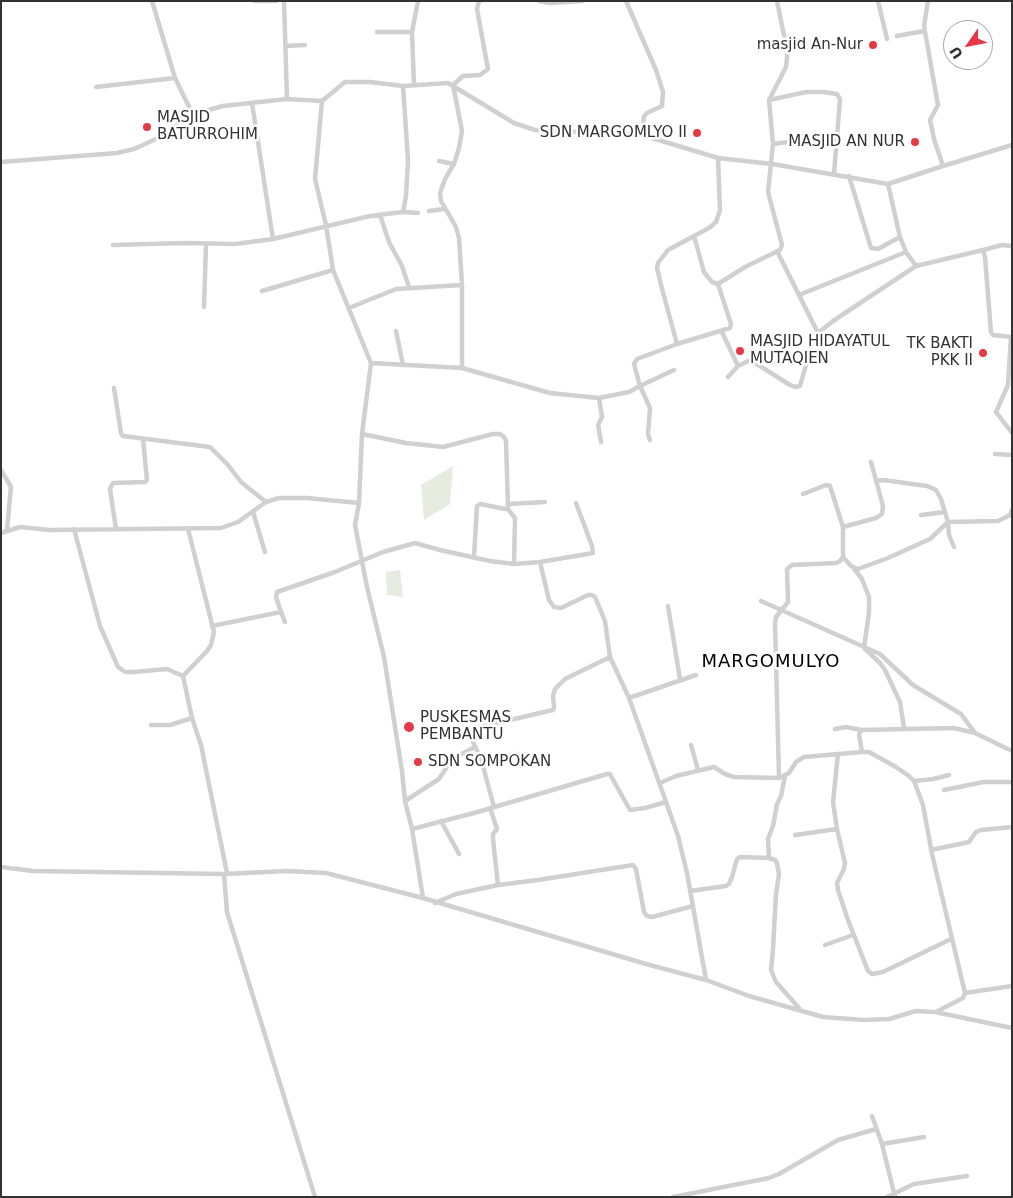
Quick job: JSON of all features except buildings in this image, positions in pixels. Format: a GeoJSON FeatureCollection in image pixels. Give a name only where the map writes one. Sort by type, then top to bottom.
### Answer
{"type":"FeatureCollection","features":[{"type":"Feature","properties":{"kind":"street"},"geometry":{"type":"LineString","coordinates":[[152,1],[176,78],[193,115]]}},
{"type":"Feature","properties":{"kind":"street"},"geometry":{"type":"LineString","coordinates":[[254,1],[276,1]]}},
{"type":"Feature","properties":{"kind":"street"},"geometry":{"type":"LineString","coordinates":[[284,1],[287,99]]}},
{"type":"Feature","properties":{"kind":"street"},"geometry":{"type":"LineString","coordinates":[[414,85],[412,32],[418,1]]}},
{"type":"Feature","properties":{"kind":"street"},"geometry":{"type":"LineString","coordinates":[[452,84],[463,76],[480,75],[488,69],[477,9],[479,1]]}},
{"type":"Feature","properties":{"kind":"street"},"geometry":{"type":"LineString","coordinates":[[539,1],[550,3],[582,1]]}},
{"type":"Feature","properties":{"kind":"street"},"geometry":{"type":"LineString","coordinates":[[626,1],[656,70],[663,92],[662,106],[644,116],[642,135]]}},
{"type":"Feature","properties":{"kind":"street"},"geometry":{"type":"LineString","coordinates":[[718,284],[745,267],[780,250],[782,245],[768,192],[773,144],[769,100],[786,67],[788,50],[776,1]]}},
{"type":"Feature","properties":{"kind":"street"},"geometry":{"type":"LineString","coordinates":[[878,1],[887,39]]}},
{"type":"Feature","properties":{"kind":"street"},"geometry":{"type":"LineString","coordinates":[[928,1],[924,31],[938,105],[930,120],[943,166]]}},
{"type":"Feature","properties":{"kind":"street"},"geometry":{"type":"LineString","coordinates":[[897,36],[924,31]]}},
{"type":"Feature","properties":{"kind":"street"},"geometry":{"type":"LineString","coordinates":[[378,32],[412,32]]}},
{"type":"Feature","properties":{"kind":"street"},"geometry":{"type":"LineString","coordinates":[[286,46],[305,45]]}},
{"type":"Feature","properties":{"kind":"street"},"geometry":{"type":"LineString","coordinates":[[96,87],[176,78]]}},
{"type":"Feature","properties":{"kind":"street"},"geometry":{"type":"LineString","coordinates":[[1,162],[134,149],[158,138],[193,115],[223,106],[287,99],[322,101],[345,82],[370,82],[403,86],[439,83],[452,84],[525,128],[642,135],[718,158],[772,164],[888,184],[1012,145]]}},
{"type":"Feature","properties":{"kind":"street"},"geometry":{"type":"LineString","coordinates":[[452,84],[462,131],[454,164],[440,192],[444,209],[456,227],[459,238],[462,285],[462,368]]}},
{"type":"Feature","properties":{"kind":"street"},"geometry":{"type":"LineString","coordinates":[[403,86],[408,160],[403,212]]}},
{"type":"Feature","properties":{"kind":"street"},"geometry":{"type":"LineString","coordinates":[[769,100],[806,92],[837,94],[840,99],[834,174]]}},
{"type":"Feature","properties":{"kind":"street"},"geometry":{"type":"LineString","coordinates":[[322,101],[314,179],[326,226],[333,270],[371,363],[362,434],[359,503],[355,524],[367,587],[384,656],[405,801],[412,828],[423,898]]}},
{"type":"Feature","properties":{"kind":"street"},"geometry":{"type":"LineString","coordinates":[[252,103],[274,239]]}},
{"type":"Feature","properties":{"kind":"street"},"geometry":{"type":"LineString","coordinates":[[773,144],[803,140],[805,135]]}},
{"type":"Feature","properties":{"kind":"street"},"geometry":{"type":"LineString","coordinates":[[678,344],[657,268],[660,260],[668,250],[713,225],[718,216],[720,210],[718,158]]}},
{"type":"Feature","properties":{"kind":"street"},"geometry":{"type":"LineString","coordinates":[[439,161],[454,164]]}},
{"type":"Feature","properties":{"kind":"street"},"geometry":{"type":"LineString","coordinates":[[849,176],[871,248],[878,250],[900,237]]}},
{"type":"Feature","properties":{"kind":"street"},"geometry":{"type":"LineString","coordinates":[[888,184],[900,237],[906,252],[916,266]]}},
{"type":"Feature","properties":{"kind":"street"},"geometry":{"type":"LineString","coordinates":[[429,211],[444,209]]}},
{"type":"Feature","properties":{"kind":"street"},"geometry":{"type":"LineString","coordinates":[[112,245],[235,244],[274,239],[380,215],[403,212],[418,213]]}},
{"type":"Feature","properties":{"kind":"street"},"geometry":{"type":"LineString","coordinates":[[380,215],[388,242],[402,266],[409,287]]}},
{"type":"Feature","properties":{"kind":"street"},"geometry":{"type":"LineString","coordinates":[[694,236],[704,272],[712,282],[718,284]]}},
{"type":"Feature","properties":{"kind":"street"},"geometry":{"type":"LineString","coordinates":[[204,307],[206,244]]}},
{"type":"Feature","properties":{"kind":"street"},"geometry":{"type":"LineString","coordinates":[[728,377],[738,366],[748,361],[754,361],[790,385],[800,386],[812,344],[818,333],[916,266],[1002,245],[1012,246]]}},
{"type":"Feature","properties":{"kind":"street"},"geometry":{"type":"LineString","coordinates":[[983,250],[991,332],[993,335],[1012,337],[1010,386],[996,412],[1012,433]]}},
{"type":"Feature","properties":{"kind":"street"},"geometry":{"type":"LineString","coordinates":[[776,251],[818,333]]}},
{"type":"Feature","properties":{"kind":"street"},"geometry":{"type":"LineString","coordinates":[[799,295],[906,252]]}},
{"type":"Feature","properties":{"kind":"street"},"geometry":{"type":"LineString","coordinates":[[262,291],[333,270]]}},
{"type":"Feature","properties":{"kind":"street"},"geometry":{"type":"LineString","coordinates":[[650,440],[648,434],[650,408],[640,386],[634,364],[635,361],[678,344],[730,328],[731,324],[718,284]]}},
{"type":"Feature","properties":{"kind":"street"},"geometry":{"type":"LineString","coordinates":[[349,308],[388,292],[409,287],[462,285]]}},
{"type":"Feature","properties":{"kind":"street"},"geometry":{"type":"LineString","coordinates":[[396,331],[403,365]]}},
{"type":"Feature","properties":{"kind":"street"},"geometry":{"type":"LineString","coordinates":[[722,332],[738,366]]}},
{"type":"Feature","properties":{"kind":"street"},"geometry":{"type":"LineString","coordinates":[[371,363],[462,368],[550,393],[599,398],[629,392],[674,370]]}},
{"type":"Feature","properties":{"kind":"street"},"geometry":{"type":"LineString","coordinates":[[114,388],[121,433],[126,437],[210,447],[228,465],[241,482],[266,502]]}},
{"type":"Feature","properties":{"kind":"street"},"geometry":{"type":"LineString","coordinates":[[599,398],[602,417],[598,425],[601,442]]}},
{"type":"Feature","properties":{"kind":"street"},"geometry":{"type":"LineString","coordinates":[[362,434],[406,444],[443,447],[474,438],[500,434],[506,441],[507,506],[515,518],[514,564]]}},
{"type":"Feature","properties":{"kind":"street"},"geometry":{"type":"LineString","coordinates":[[116,529],[110,489],[114,482],[145,482],[143,439]]}},
{"type":"Feature","properties":{"kind":"street"},"geometry":{"type":"LineString","coordinates":[[995,454],[1012,455]]}},
{"type":"Feature","properties":{"kind":"street"},"geometry":{"type":"LineString","coordinates":[[843,527],[876,518],[882,514],[883,506],[871,462]]}},
{"type":"Feature","properties":{"kind":"street"},"geometry":{"type":"LineString","coordinates":[[1,470],[11,488],[7,530]]}},
{"type":"Feature","properties":{"kind":"street"},"geometry":{"type":"LineString","coordinates":[[876,481],[883,480],[932,488],[939,494],[948,522],[949,535],[954,547]]}},
{"type":"Feature","properties":{"kind":"street"},"geometry":{"type":"LineString","coordinates":[[779,778],[775,623],[776,617],[788,602],[787,569],[789,566],[836,563],[840,562],[843,557],[843,527],[830,486],[826,485],[803,494]]}},
{"type":"Feature","properties":{"kind":"street"},"geometry":{"type":"LineString","coordinates":[[1,533],[20,527],[74,529],[221,528],[238,522],[266,502],[287,497],[359,503]]}},
{"type":"Feature","properties":{"kind":"street"},"geometry":{"type":"LineString","coordinates":[[474,557],[477,506],[480,504],[507,506],[545,502]]}},
{"type":"Feature","properties":{"kind":"street"},"geometry":{"type":"LineString","coordinates":[[285,622],[276,597],[277,592],[335,572],[404,544],[415,542],[449,552],[514,564],[540,562],[593,553],[576,504]]}},
{"type":"Feature","properties":{"kind":"street"},"geometry":{"type":"LineString","coordinates":[[854,569],[888,558],[930,539],[948,522],[998,520],[1010,515],[1012,510]]}},
{"type":"Feature","properties":{"kind":"street"},"geometry":{"type":"LineString","coordinates":[[253,512],[265,552]]}},
{"type":"Feature","properties":{"kind":"street"},"geometry":{"type":"LineString","coordinates":[[921,514],[945,512]]}},
{"type":"Feature","properties":{"kind":"street"},"geometry":{"type":"LineString","coordinates":[[74,529],[100,626],[118,667],[125,672],[167,669],[183,676]]}},
{"type":"Feature","properties":{"kind":"street"},"geometry":{"type":"LineString","coordinates":[[183,676],[211,645],[214,632],[188,529]]}},
{"type":"Feature","properties":{"kind":"street"},"geometry":{"type":"LineString","coordinates":[[843,557],[862,579],[869,597],[864,650],[885,670],[900,702],[904,728]]}},
{"type":"Feature","properties":{"kind":"street"},"geometry":{"type":"LineString","coordinates":[[540,562],[549,600],[554,607],[561,608],[588,595],[592,595],[605,621],[610,657],[629,698],[678,836],[706,980]]}},
{"type":"Feature","properties":{"kind":"street"},"geometry":{"type":"LineString","coordinates":[[761,601],[880,654],[913,685],[961,714],[975,733]]}},
{"type":"Feature","properties":{"kind":"street"},"geometry":{"type":"LineString","coordinates":[[668,606],[680,679]]}},
{"type":"Feature","properties":{"kind":"street"},"geometry":{"type":"LineString","coordinates":[[212,626],[281,612]]}},
{"type":"Feature","properties":{"kind":"street"},"geometry":{"type":"LineString","coordinates":[[498,884],[493,836],[497,829],[473,734],[476,728],[553,710],[555,689],[565,679],[610,657]]}},
{"type":"Feature","properties":{"kind":"street"},"geometry":{"type":"LineString","coordinates":[[629,698],[696,675]]}},
{"type":"Feature","properties":{"kind":"street"},"geometry":{"type":"LineString","coordinates":[[183,676],[192,718],[201,745],[226,873],[227,912],[316,1197]]}},
{"type":"Feature","properties":{"kind":"street"},"geometry":{"type":"LineString","coordinates":[[151,725],[170,725],[192,718]]}},
{"type":"Feature","properties":{"kind":"street"},"geometry":{"type":"LineString","coordinates":[[835,729],[846,727],[861,730],[954,728],[975,733],[1012,751]]}},
{"type":"Feature","properties":{"kind":"street"},"geometry":{"type":"LineString","coordinates":[[861,730],[859,735],[862,752]]}},
{"type":"Feature","properties":{"kind":"street"},"geometry":{"type":"LineString","coordinates":[[691,745],[698,770]]}},
{"type":"Feature","properties":{"kind":"street"},"geometry":{"type":"LineString","coordinates":[[405,801],[439,779],[455,757],[475,747]]}},
{"type":"Feature","properties":{"kind":"street"},"geometry":{"type":"LineString","coordinates":[[769,858],[768,839],[785,776],[796,762],[804,757],[869,752],[891,764],[914,781],[923,804],[931,850],[965,993],[963,998],[935,1012]]}},
{"type":"Feature","properties":{"kind":"street"},"geometry":{"type":"LineString","coordinates":[[480,759],[516,754]]}},
{"type":"Feature","properties":{"kind":"street"},"geometry":{"type":"LineString","coordinates":[[838,754],[833,802],[845,863],[837,883],[868,971],[872,974],[883,972],[951,939]]}},
{"type":"Feature","properties":{"kind":"street"},"geometry":{"type":"LineString","coordinates":[[660,783],[698,770],[714,767],[734,777],[779,778],[785,776]]}},
{"type":"Feature","properties":{"kind":"street"},"geometry":{"type":"LineString","coordinates":[[412,828],[607,774],[610,774],[630,810],[666,802]]}},
{"type":"Feature","properties":{"kind":"street"},"geometry":{"type":"LineString","coordinates":[[914,781],[948,775]]}},
{"type":"Feature","properties":{"kind":"street"},"geometry":{"type":"LineString","coordinates":[[944,790],[984,782],[1012,782]]}},
{"type":"Feature","properties":{"kind":"street"},"geometry":{"type":"LineString","coordinates":[[441,821],[459,854]]}},
{"type":"Feature","properties":{"kind":"street"},"geometry":{"type":"LineString","coordinates":[[931,850],[969,842],[976,832],[982,830],[1012,827]]}},
{"type":"Feature","properties":{"kind":"street"},"geometry":{"type":"LineString","coordinates":[[795,835],[837,829]]}},
{"type":"Feature","properties":{"kind":"street"},"geometry":{"type":"LineString","coordinates":[[690,891],[716,888],[730,884],[737,859],[740,857],[775,860],[779,868],[771,970],[776,982],[800,1009]]}},
{"type":"Feature","properties":{"kind":"street"},"geometry":{"type":"LineString","coordinates":[[435,902],[456,894],[498,884],[538,880],[632,865],[636,869],[644,912],[647,916],[652,917],[693,906]]}},
{"type":"Feature","properties":{"kind":"street"},"geometry":{"type":"LineString","coordinates":[[1,867],[33,871],[226,873],[287,871],[326,873],[423,898],[706,980],[749,996],[823,1017],[855,1020],[889,1019],[916,1012],[935,1012],[1012,1028]]}},
{"type":"Feature","properties":{"kind":"street"},"geometry":{"type":"LineString","coordinates":[[825,945],[854,935]]}},
{"type":"Feature","properties":{"kind":"street"},"geometry":{"type":"LineString","coordinates":[[965,993],[1012,986]]}},
{"type":"Feature","properties":{"kind":"street"},"geometry":{"type":"LineString","coordinates":[[872,1116],[882,1144],[895,1195]]}},
{"type":"Feature","properties":{"kind":"street"},"geometry":{"type":"LineString","coordinates":[[673,1197],[770,1178],[838,1140],[876,1129]]}},
{"type":"Feature","properties":{"kind":"street"},"geometry":{"type":"LineString","coordinates":[[882,1144],[924,1137]]}},
{"type":"Feature","properties":{"kind":"street"},"geometry":{"type":"LineString","coordinates":[[887,1197],[895,1195],[914,1184],[967,1176]]}},
{"type":"Feature","properties":{"kind":"shaded area"},"geometry":{"type":"Polygon","coordinates":[[[453,466],[450,504],[424,520],[421,485],[453,466]]]}},
{"type":"Feature","properties":{"kind":"shaded area"},"geometry":{"type":"Polygon","coordinates":[[[400,570],[403,597],[387,595],[386,572],[400,570]]]}},
{"type":"Feature","properties":{"kind":"place","name":"masjid An-Nur"},"geometry":{"type":"Point","coordinates":[873,45]}},
{"type":"Feature","properties":{"kind":"place","name":"MASJID BATURROHIM"},"geometry":{"type":"Point","coordinates":[147,127]}},
{"type":"Feature","properties":{"kind":"place","name":"SDN MARGOMLYO II"},"geometry":{"type":"Point","coordinates":[697,133]}},
{"type":"Feature","properties":{"kind":"place","name":"MASJID AN NUR"},"geometry":{"type":"Point","coordinates":[915,142]}},
{"type":"Feature","properties":{"kind":"place","name":"MASJID HIDAYATUL MUTAQIEN"},"geometry":{"type":"Point","coordinates":[740,351]}},
{"type":"Feature","properties":{"kind":"place","name":"TK BAKTI PKK II"},"geometry":{"type":"Point","coordinates":[983,353]}},
{"type":"Feature","properties":{"kind":"place","name":"PUSKESMAS PEMBANTU"},"geometry":{"type":"Point","coordinates":[409,727]}},
{"type":"Feature","properties":{"kind":"place","name":"SDN SOMPOKAN"},"geometry":{"type":"Point","coordinates":[418,762]}},
{"type":"Feature","properties":{"kind":"district","name":"MARGOMULYO"},"geometry":{"type":"Point","coordinates":[771,662]}}]}
